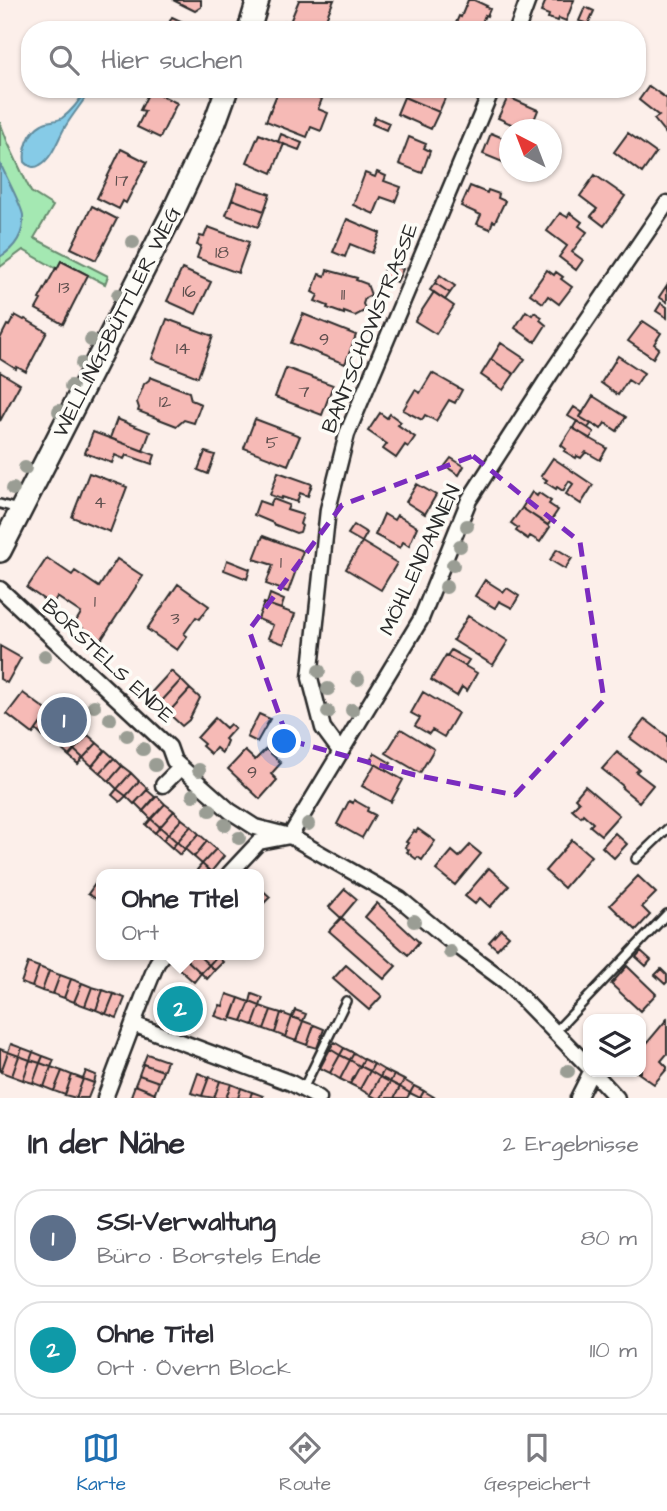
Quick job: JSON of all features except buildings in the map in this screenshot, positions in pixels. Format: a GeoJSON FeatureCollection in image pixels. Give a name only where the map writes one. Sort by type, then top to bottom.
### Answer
{"type":"FeatureCollection","features":[{"type":"Feature","properties":{"kind":"main road"},"geometry":{"type":"LineString","coordinates":[[252,21],[258,0]]}},
{"type":"Feature","properties":{"kind":"main road","name":"WELLINGSBÜTTLER WEG"},"geometry":{"type":"LineString","coordinates":[[0,551],[177,203],[224,98]]}},
{"type":"Feature","properties":{"kind":"street"},"geometry":{"type":"LineString","coordinates":[[520,21],[528,0]]}},
{"type":"Feature","properties":{"kind":"street","name":"BANTSCHOWSTRASSE"},"geometry":{"type":"LineString","coordinates":[[340,751],[323,728],[310,678],[328,509],[347,433],[488,98]]}},
{"type":"Feature","properties":{"kind":"street","name":"MÖHLENDANNEN"},"geometry":{"type":"LineString","coordinates":[[290,836],[421,620],[469,500],[558,362],[667,203]]}},
{"type":"Feature","properties":{"kind":"street","name":"BORSTELS ENDE"},"geometry":{"type":"LineString","coordinates":[[0,589],[169,747],[174,761],[230,811],[255,827],[290,836],[400,899],[506,982],[583,1061]]}},
{"type":"Feature","properties":{"kind":"street"},"geometry":{"type":"LineString","coordinates":[[163,785],[181,767]]}},
{"type":"Feature","properties":{"kind":"street"},"geometry":{"type":"LineString","coordinates":[[234,869],[259,842],[290,836]]}},
{"type":"Feature","properties":{"kind":"street"},"geometry":{"type":"LineString","coordinates":[[105,1098],[159,960]]}},
{"type":"Feature","properties":{"kind":"street"},"geometry":{"type":"LineString","coordinates":[[133,1024],[291,1083],[319,1098]]}},
{"type":"Feature","properties":{"kind":"street"},"geometry":{"type":"LineString","coordinates":[[578,1098],[589,1077]]}},
{"type":"Feature","properties":{"kind":"street"},"geometry":{"type":"LineString","coordinates":[[597,1077],[617,1098]]}},
{"type":"Feature","properties":{"kind":"lane"},"geometry":{"type":"LineString","coordinates":[[0,504],[22,511]]}},
{"type":"Feature","properties":{"kind":"lane"},"geometry":{"type":"LineString","coordinates":[[636,859],[667,829]]}},
{"type":"Feature","properties":{"kind":"lane"},"geometry":{"type":"LineString","coordinates":[[555,1032],[667,915]]}},
{"type":"Feature","properties":{"kind":"lane"},"geometry":{"type":"LineString","coordinates":[[303,1089],[346,1001]]}},
{"type":"Feature","properties":{"kind":"highlighted area"},"geometry":{"type":"Polygon","coordinates":[[[473,456],[580,542],[604,700],[515,795],[415,775],[288,740],[249,630],[342,505],[473,456]]]}},
{"type":"Feature","properties":{"kind":"green space"},"geometry":{"type":"Polygon","coordinates":[[[0,122],[31,192],[53,206],[34,238],[108,276],[105,284],[61,261],[57,269],[23,250],[0,267],[0,122]]]}},
{"type":"Feature","properties":{"kind":"water"},"geometry":{"type":"Polygon","coordinates":[[[81,98],[85,98],[48,158],[34,167],[25,162],[28,141],[37,127],[60,119],[81,98]]]}},
{"type":"Feature","properties":{"kind":"water"},"geometry":{"type":"Polygon","coordinates":[[[0,163],[19,204],[23,222],[18,239],[0,257],[0,163]]]}},
{"type":"Feature","properties":{"kind":"place","name":"SSI-Verwaltung"},"geometry":{"type":"Point","coordinates":[64,720]}},
{"type":"Feature","properties":{"kind":"place","name":"Ohne Titel"},"geometry":{"type":"Point","coordinates":[180,1009]}}]}
